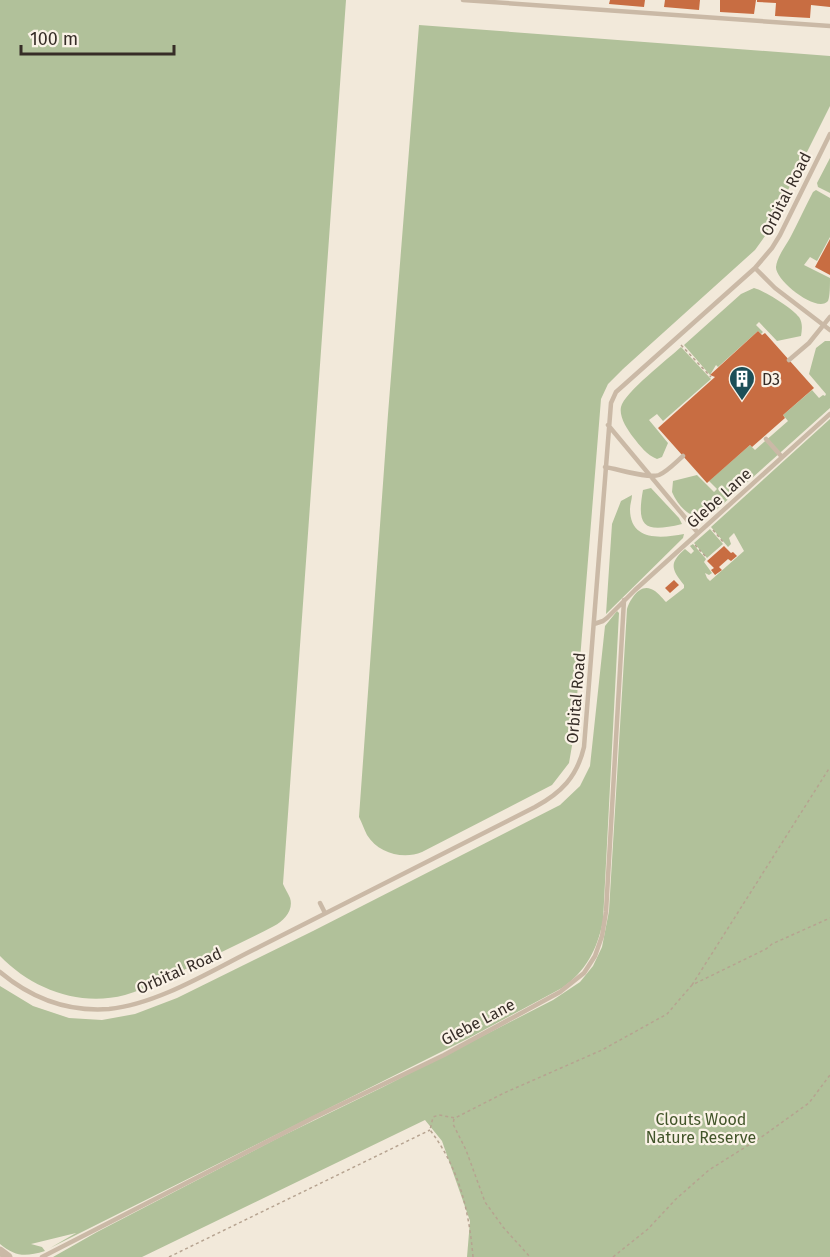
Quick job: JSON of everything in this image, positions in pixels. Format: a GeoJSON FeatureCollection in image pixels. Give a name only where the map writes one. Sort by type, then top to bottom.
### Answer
{"type":"FeatureCollection","features":[{"type":"Feature","properties":{"kind":"street"},"geometry":{"type":"LineString","coordinates":[[0,1251],[8,1257]]}},
{"type":"Feature","properties":{"kind":"lane"},"geometry":{"type":"LineString","coordinates":[[463,0],[830,26]]}},
{"type":"Feature","properties":{"kind":"lane","name":"Orbital Road"},"geometry":{"type":"LineString","coordinates":[[0,972],[22,989],[59,1005],[83,1009],[108,1009],[132,1005],[173,989],[535,807],[562,790],[572,780],[584,747],[611,403],[616,392],[755,268],[772,248],[830,134]]}},
{"type":"Feature","properties":{"kind":"lane"},"geometry":{"type":"LineString","coordinates":[[755,268],[776,288],[830,330]]}},
{"type":"Feature","properties":{"kind":"lane"},"geometry":{"type":"LineString","coordinates":[[789,360],[809,343],[830,317]]}},
{"type":"Feature","properties":{"kind":"lane","name":"Glebe Lane"},"geometry":{"type":"LineString","coordinates":[[594,624],[603,621],[830,414]]}},
{"type":"Feature","properties":{"kind":"lane"},"geometry":{"type":"LineString","coordinates":[[608,425],[698,532]]}},
{"type":"Feature","properties":{"kind":"lane"},"geometry":{"type":"LineString","coordinates":[[766,439],[782,457]]}},
{"type":"Feature","properties":{"kind":"lane"},"geometry":{"type":"LineString","coordinates":[[605,467],[650,477],[666,471],[682,456]]}},
{"type":"Feature","properties":{"kind":"lane","name":"Glebe Lane"},"geometry":{"type":"LineString","coordinates":[[42,1257],[444,1054],[560,992],[584,973],[595,956],[605,919],[624,600]]}},
{"type":"Feature","properties":{"kind":"lane"},"geometry":{"type":"LineString","coordinates":[[320,903],[325,914]]}},
{"type":"Feature","properties":{"kind":"path"},"geometry":{"type":"LineString","coordinates":[[675,338],[711,377]]}},
{"type":"Feature","properties":{"kind":"path"},"geometry":{"type":"LineString","coordinates":[[707,524],[724,543]]}},
{"type":"Feature","properties":{"kind":"path"},"geometry":{"type":"LineString","coordinates":[[690,540],[707,558]]}},
{"type":"Feature","properties":{"kind":"path"},"geometry":{"type":"LineString","coordinates":[[473,1257],[465,1200],[442,1146],[430,1130],[431,1119],[439,1115],[455,1118],[504,1093],[582,1059],[657,1021],[670,1012],[692,985],[830,767]]}},
{"type":"Feature","properties":{"kind":"path"},"geometry":{"type":"LineString","coordinates":[[692,985],[766,950],[772,944],[830,918]]}},
{"type":"Feature","properties":{"kind":"path"},"geometry":{"type":"LineString","coordinates":[[613,1257],[648,1229],[676,1199],[709,1170],[763,1136],[809,1103],[830,1075]]}},
{"type":"Feature","properties":{"kind":"path"},"geometry":{"type":"LineString","coordinates":[[455,1118],[453,1124],[466,1150],[486,1202],[503,1227],[530,1257]]}},
{"type":"Feature","properties":{"kind":"path"},"geometry":{"type":"LineString","coordinates":[[169,1257],[430,1130]]}},
{"type":"Feature","properties":{"kind":"green space"},"geometry":{"type":"Polygon","coordinates":[[[0,0],[346,0],[283,884],[290,898],[291,907],[281,921],[254,936],[151,986],[108,998],[74,997],[41,986],[13,968],[0,956],[0,0]]]}},
{"type":"Feature","properties":{"kind":"green space"},"geometry":{"type":"Polygon","coordinates":[[[419,25],[830,56],[830,106],[765,236],[755,250],[623,369],[608,384],[601,399],[574,734],[569,763],[552,785],[422,852],[399,855],[384,850],[372,841],[359,817],[419,25]]]}},
{"type":"Feature","properties":{"kind":"green space"},"geometry":{"type":"Polygon","coordinates":[[[830,158],[830,193],[818,187],[817,183],[830,158]]]}},
{"type":"Feature","properties":{"kind":"green space"},"geometry":{"type":"Polygon","coordinates":[[[816,190],[830,198],[830,237],[817,261],[810,257],[804,265],[830,278],[829,299],[823,304],[806,299],[789,287],[777,273],[776,267],[816,190]]]}},
{"type":"Feature","properties":{"kind":"green space"},"geometry":{"type":"Polygon","coordinates":[[[754,288],[771,296],[796,313],[801,322],[801,336],[777,341],[759,322],[756,325],[763,332],[761,334],[758,331],[718,367],[716,365],[710,375],[684,345],[741,294],[754,288]]]}},
{"type":"Feature","properties":{"kind":"green space"},"geometry":{"type":"Polygon","coordinates":[[[825,341],[830,341],[830,408],[714,512],[694,516],[684,509],[672,492],[673,481],[697,475],[714,492],[717,489],[709,481],[750,445],[755,450],[788,421],[783,415],[812,390],[819,398],[825,396],[826,394],[809,374],[816,348],[825,341]]]}},
{"type":"Feature","properties":{"kind":"green space"},"geometry":{"type":"Polygon","coordinates":[[[681,347],[711,379],[663,421],[657,414],[649,420],[668,443],[662,457],[657,459],[644,450],[626,427],[622,419],[621,407],[638,385],[681,347]]]}},
{"type":"Feature","properties":{"kind":"green space","name":"Clouts Wood Nature Reserve"},"geometry":{"type":"Polygon","coordinates":[[[830,419],[830,1257],[467,1257],[470,1221],[442,1141],[425,1120],[142,1257],[53,1257],[280,1137],[553,1000],[580,982],[593,966],[602,947],[609,911],[628,605],[633,597],[643,589],[653,590],[666,602],[684,588],[674,570],[674,562],[685,549],[691,554],[694,551],[690,546],[693,544],[706,559],[704,562],[712,573],[709,575],[705,573],[710,581],[744,551],[734,533],[729,538],[731,544],[728,547],[711,527],[830,419]]]}},
{"type":"Feature","properties":{"kind":"green space"},"geometry":{"type":"Polygon","coordinates":[[[651,488],[682,524],[659,528],[646,525],[641,513],[641,503],[643,490],[651,488]]]}},
{"type":"Feature","properties":{"kind":"green space"},"geometry":{"type":"Polygon","coordinates":[[[632,495],[631,520],[641,532],[657,537],[684,534],[683,538],[606,614],[612,524],[621,501],[632,495]]]}},
{"type":"Feature","properties":{"kind":"green space"},"geometry":{"type":"Polygon","coordinates":[[[710,529],[723,544],[707,558],[694,543],[710,529]]]}},
{"type":"Feature","properties":{"kind":"green space"},"geometry":{"type":"Polygon","coordinates":[[[617,611],[619,613],[603,921],[594,950],[578,974],[562,988],[469,1038],[50,1248],[76,1233],[31,1244],[42,1247],[45,1251],[21,1255],[0,1244],[0,986],[33,1006],[69,1018],[102,1020],[135,1014],[177,998],[560,805],[580,786],[590,766],[605,626],[617,611]]]}},
{"type":"Feature","properties":{"kind":"building"},"geometry":{"type":"Polygon","coordinates":[[[610,0],[645,0],[644,7],[609,4],[610,0]]]}},
{"type":"Feature","properties":{"kind":"building"},"geometry":{"type":"Polygon","coordinates":[[[665,0],[700,0],[699,10],[664,7],[665,0]]]}},
{"type":"Feature","properties":{"kind":"building"},"geometry":{"type":"Polygon","coordinates":[[[720,0],[756,0],[754,14],[720,12],[720,0]]]}},
{"type":"Feature","properties":{"kind":"building"},"geometry":{"type":"Polygon","coordinates":[[[757,0],[830,0],[830,7],[811,5],[810,18],[775,16],[776,3],[757,2],[757,0]]]}},
{"type":"Feature","properties":{"kind":"building"},"geometry":{"type":"Polygon","coordinates":[[[830,239],[830,275],[815,267],[830,239]]]}},
{"type":"Feature","properties":{"kind":"building","name":"D3"},"geometry":{"type":"Polygon","coordinates":[[[758,331],[762,335],[765,333],[814,388],[783,415],[785,418],[707,483],[658,428],[715,377],[710,375],[758,331]]]}},
{"type":"Feature","properties":{"kind":"building"},"geometry":{"type":"Polygon","coordinates":[[[724,546],[737,556],[731,561],[728,559],[719,567],[722,570],[715,575],[711,570],[714,568],[707,561],[724,546]]]}},
{"type":"Feature","properties":{"kind":"building"},"geometry":{"type":"Polygon","coordinates":[[[674,580],[679,585],[670,593],[665,588],[674,580]]]}},
{"type":"Feature","properties":{"kind":"place","name":"D3"},"geometry":{"type":"Point","coordinates":[742,402]}}]}
